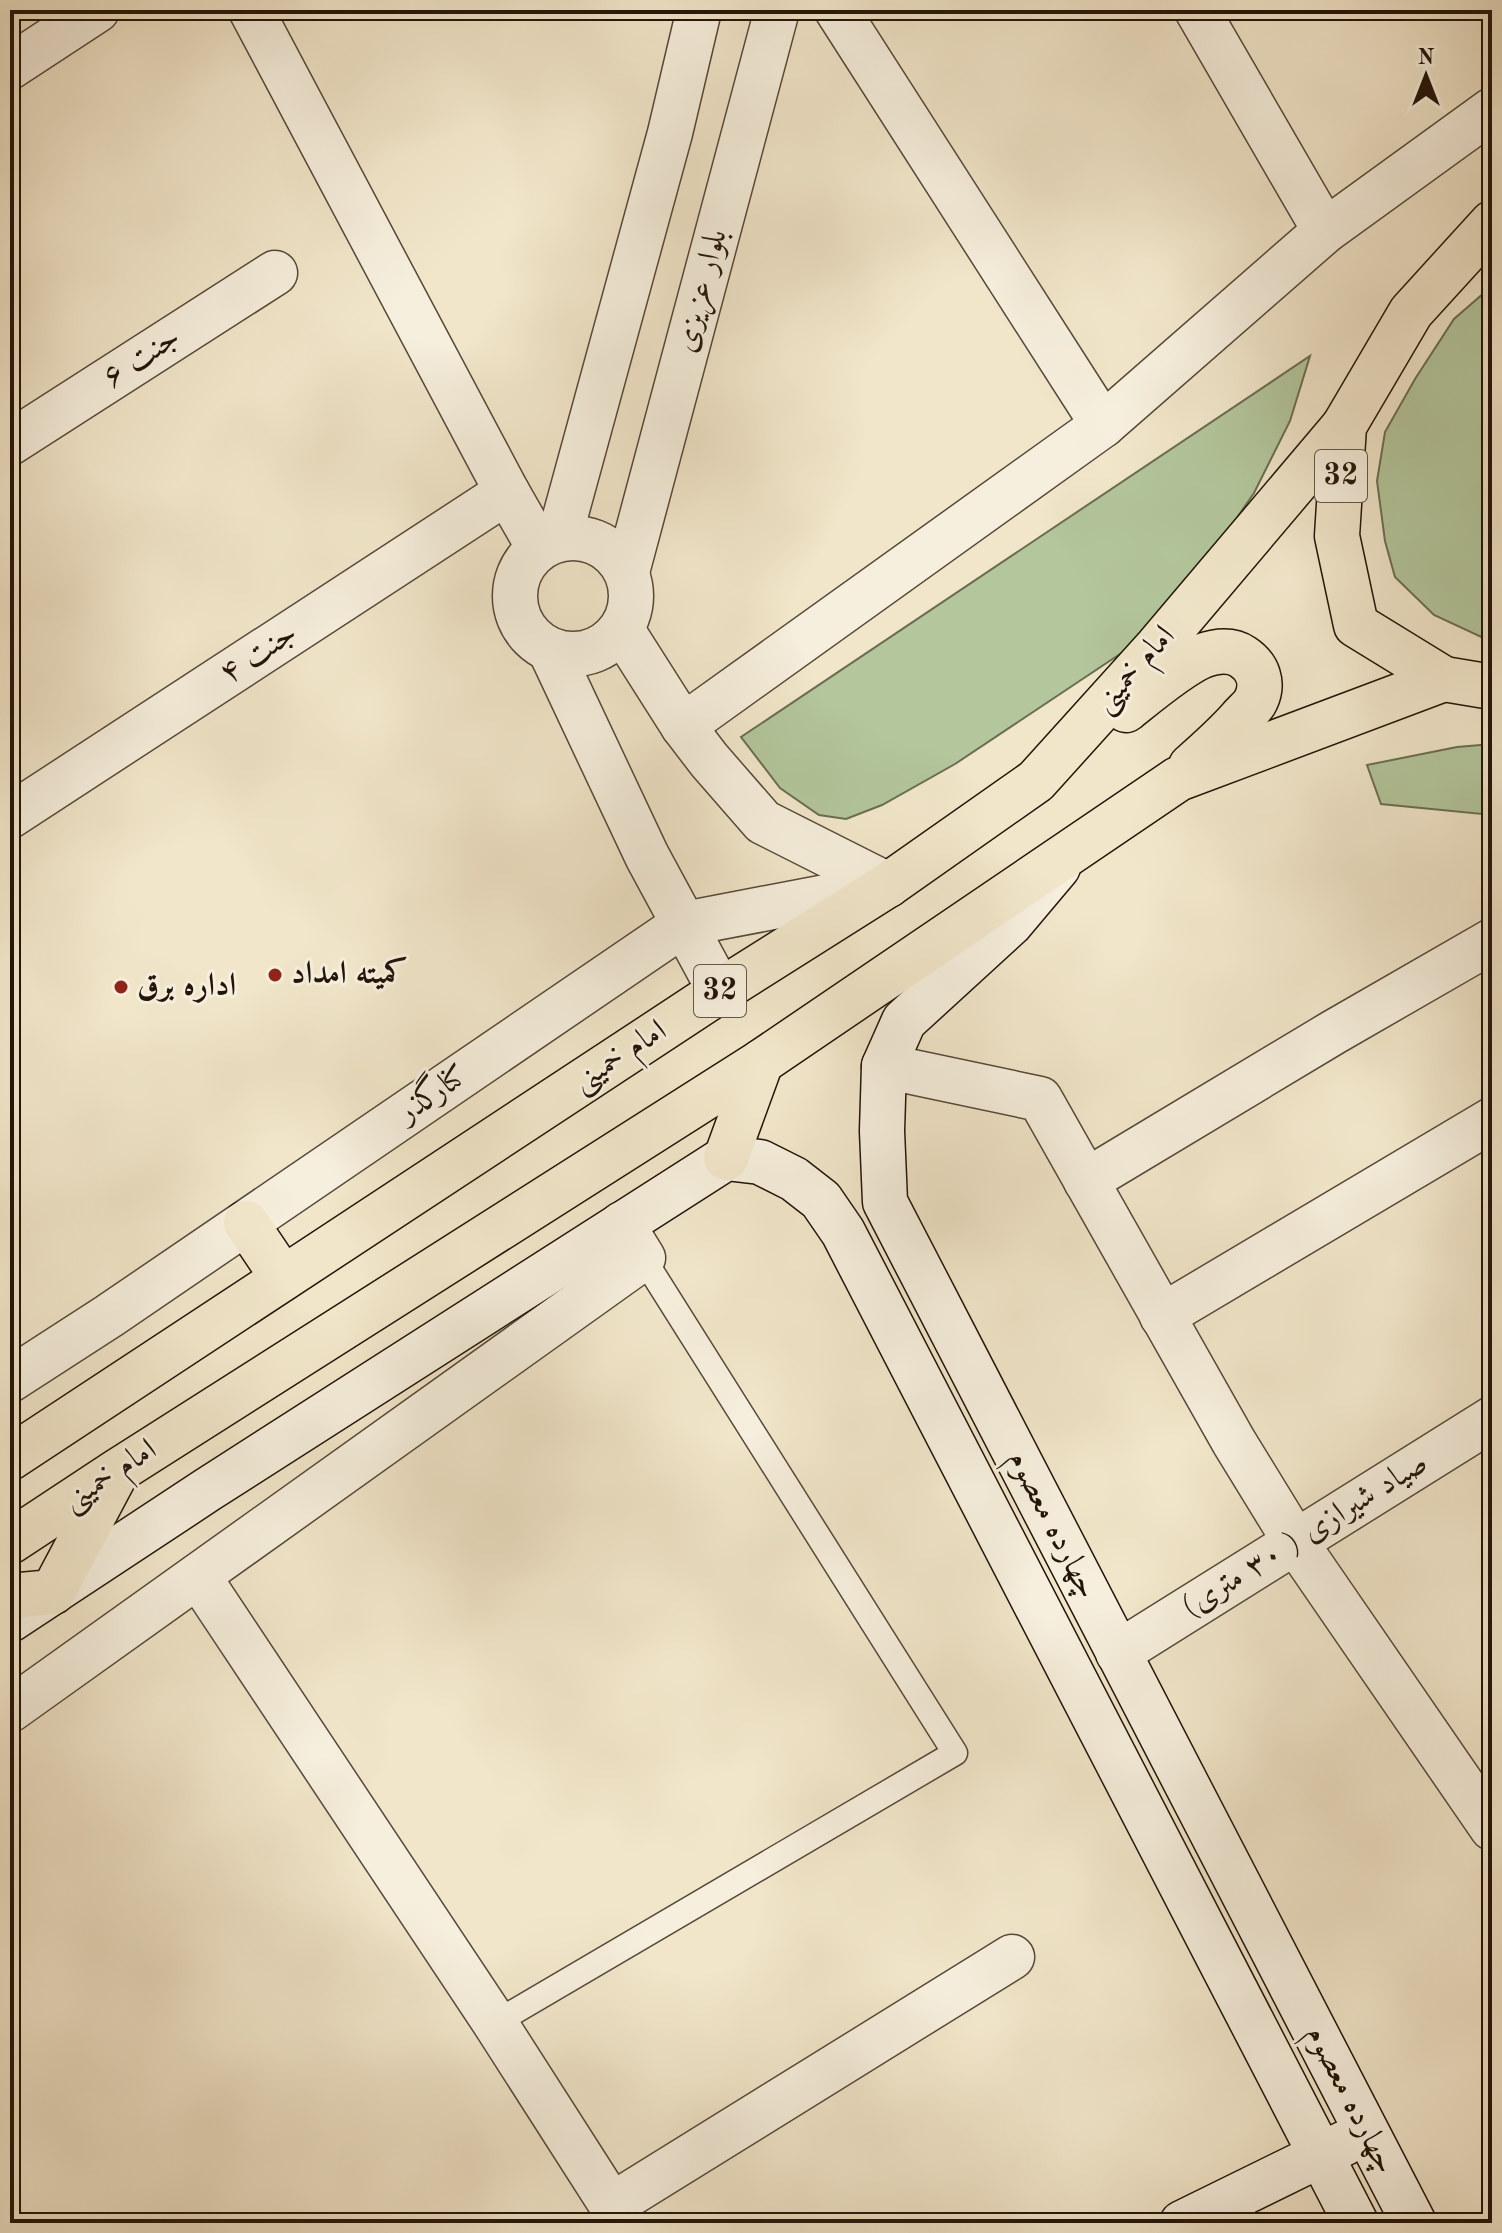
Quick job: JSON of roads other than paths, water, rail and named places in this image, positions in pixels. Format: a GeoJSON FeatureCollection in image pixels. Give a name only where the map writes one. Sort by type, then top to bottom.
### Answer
{"type":"FeatureCollection","features":[{"type":"Feature","properties":{"kind":"highway","name":"32"},"geometry":{"type":"LineString","coordinates":[[1492,223],[1411,312],[1344,426],[1337,536],[1356,625],[1444,679],[1492,687]]}},
{"type":"Feature","properties":{"kind":"highway","name":"امام خمینی"},"geometry":{"type":"LineString","coordinates":[[10,1458],[720,991],[888,885],[1036,781],[1157,647],[1344,426]]}},
{"type":"Feature","properties":{"kind":"highway"},"geometry":{"type":"LineString","coordinates":[[1036,781],[1157,686],[1190,664],[1201,657],[1223,651],[1235,652],[1251,662],[1258,672],[1260,686],[1256,702],[1178,779]]}},
{"type":"Feature","properties":{"kind":"highway","name":"امام خمینی"},"geometry":{"type":"LineString","coordinates":[[10,1542],[761,1062],[1178,779],[1444,679]]}},
{"type":"Feature","properties":{"kind":"highway"},"geometry":{"type":"LineString","coordinates":[[726,1158],[761,1062]]}},
{"type":"Feature","properties":{"kind":"highway"},"geometry":{"type":"LineString","coordinates":[[246,1223],[283,1278]]}},
{"type":"Feature","properties":{"kind":"highway"},"geometry":{"type":"LineString","coordinates":[[10,1596],[53,1592],[116,1472]]}},
{"type":"Feature","properties":{"kind":"street"},"geometry":{"type":"LineString","coordinates":[[10,67],[97,10]]}},
{"type":"Feature","properties":{"kind":"street"},"geometry":{"type":"LineString","coordinates":[[251,10],[507,492],[549,544]]}},
{"type":"Feature","properties":{"kind":"street"},"geometry":{"type":"LineString","coordinates":[[549,544],[586,539],[611,551],[627,572],[632,592],[630,612],[622,630],[601,648],[576,655],[550,650],[525,631],[514,602],[520,572],[549,544],[670,133],[699,10]]}},
{"type":"Feature","properties":{"kind":"street","name":"بلوار عزیزی"},"geometry":{"type":"LineString","coordinates":[[627,572],[777,10]]}},
{"type":"Feature","properties":{"kind":"street"},"geometry":{"type":"LineString","coordinates":[[837,10],[1103,425]]}},
{"type":"Feature","properties":{"kind":"street"},"geometry":{"type":"LineString","coordinates":[[1197,10],[1325,231]]}},
{"type":"Feature","properties":{"kind":"street"},"geometry":{"type":"LineString","coordinates":[[683,726],[1103,425],[1325,231],[1492,110]]}},
{"type":"Feature","properties":{"kind":"street","name":"جنت ۶"},"geometry":{"type":"LineString","coordinates":[[10,443],[275,273]]}},
{"type":"Feature","properties":{"kind":"street","name":"جنت ۴"},"geometry":{"type":"LineString","coordinates":[[10,816],[507,492]]}},
{"type":"Feature","properties":{"kind":"street"},"geometry":{"type":"LineString","coordinates":[[622,630],[683,726],[763,822],[888,885]]}},
{"type":"Feature","properties":{"kind":"street"},"geometry":{"type":"LineString","coordinates":[[550,650],[647,856],[720,991]]}},
{"type":"Feature","properties":{"kind":"street","name":"چهارده معصوم"},"geometry":{"type":"LineString","coordinates":[[1070,853],[1010,924],[904,1021],[884,1066],[882,1131],[885,1202],[1414,2223]]}},
{"type":"Feature","properties":{"kind":"street","name":"کنارگذر"},"geometry":{"type":"LineString","coordinates":[[10,1380],[684,924],[888,885]]}},
{"type":"Feature","properties":{"kind":"street"},"geometry":{"type":"LineString","coordinates":[[1086,1181],[1492,941]]}},
{"type":"Feature","properties":{"kind":"street"},"geometry":{"type":"LineString","coordinates":[[884,1066],[1040,1099],[1234,1442],[1296,1543],[1492,1828]]}},
{"type":"Feature","properties":{"kind":"street"},"geometry":{"type":"LineString","coordinates":[[1162,1316],[1492,1120]]}},
{"type":"Feature","properties":{"kind":"street"},"geometry":{"type":"LineString","coordinates":[[10,1710],[198,1576],[633,1241],[726,1158]]}},
{"type":"Feature","properties":{"kind":"street","name":"چهارده معصوم"},"geometry":{"type":"LineString","coordinates":[[726,1158],[760,1162],[794,1179],[821,1200],[843,1232],[1356,2223]]}},
{"type":"Feature","properties":{"kind":"street"},"geometry":{"type":"LineString","coordinates":[[843,1232],[843,1212],[851,1199],[862,1194],[876,1196],[885,1202]]}},
{"type":"Feature","properties":{"kind":"street"},"geometry":{"type":"LineString","coordinates":[[10,1620],[207,1490],[633,1241]]}},
{"type":"Feature","properties":{"kind":"street","name":"صیاد شیرازی ( ۳۰ متری)"},"geometry":{"type":"LineString","coordinates":[[1118,1653],[1492,1419]]}},
{"type":"Feature","properties":{"kind":"street"},"geometry":{"type":"LineString","coordinates":[[198,1576],[618,2214],[1012,1957]]}},
{"type":"Feature","properties":{"kind":"street"},"geometry":{"type":"LineString","coordinates":[[1182,2223],[1367,2134]]}},
{"type":"Feature","properties":{"kind":"lane"},"geometry":{"type":"LineString","coordinates":[[495,2023],[955,1753],[633,1241]]}},
{"type":"Feature","properties":{"kind":"place","name":"کمیته امداد"},"geometry":{"type":"Point","coordinates":[275,975]}},
{"type":"Feature","properties":{"kind":"place","name":"اداره برق"},"geometry":{"type":"Point","coordinates":[121,987]}}]}
